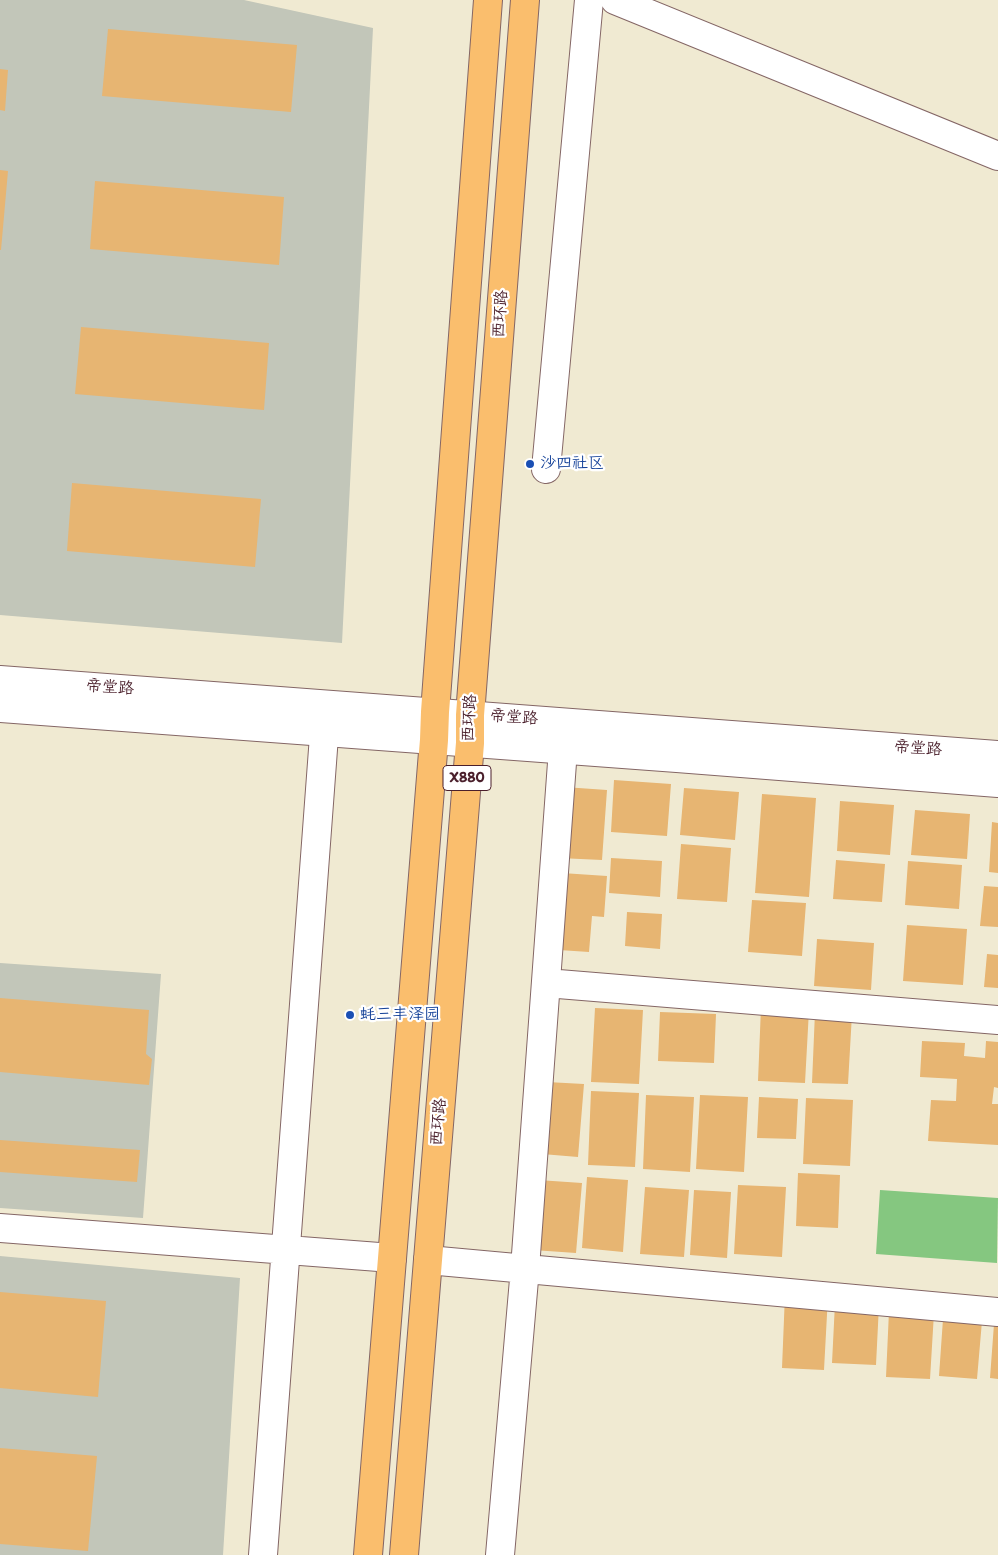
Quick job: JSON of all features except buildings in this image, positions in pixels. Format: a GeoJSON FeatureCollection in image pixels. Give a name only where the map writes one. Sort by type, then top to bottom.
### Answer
{"type":"FeatureCollection","features":[{"type":"Feature","properties":{"kind":"main road","name":"X880"},"geometry":{"type":"LineString","coordinates":[[368,1555],[434,740],[488,0]]}},
{"type":"Feature","properties":{"kind":"main road","name":"西环路"},"geometry":{"type":"LineString","coordinates":[[404,1555],[470,743],[470,715],[525,0]]}},
{"type":"Feature","properties":{"kind":"street"},"geometry":{"type":"LineString","coordinates":[[546,469],[589,0]]}},
{"type":"Feature","properties":{"kind":"street"},"geometry":{"type":"LineString","coordinates":[[615,0],[998,156]]}},
{"type":"Feature","properties":{"kind":"street","name":"帝堂路"},"geometry":{"type":"LineString","coordinates":[[0,680],[998,755]]}},
{"type":"Feature","properties":{"kind":"street"},"geometry":{"type":"LineString","coordinates":[[263,1555],[327,704]]}},
{"type":"Feature","properties":{"kind":"street","name":"帝堂路"},"geometry":{"type":"LineString","coordinates":[[0,708],[998,783]]}},
{"type":"Feature","properties":{"kind":"street"},"geometry":{"type":"LineString","coordinates":[[500,1555],[525,1268],[563,749]]}},
{"type":"Feature","properties":{"kind":"street"},"geometry":{"type":"LineString","coordinates":[[546,983],[998,1020]]}},
{"type":"Feature","properties":{"kind":"street"},"geometry":{"type":"LineString","coordinates":[[0,1228],[392,1258]]}},
{"type":"Feature","properties":{"kind":"street"},"geometry":{"type":"LineString","coordinates":[[428,1260],[998,1312]]}},
{"type":"Feature","properties":{"kind":"shaded area"},"geometry":{"type":"Polygon","coordinates":[[[0,0],[244,0],[373,28],[342,643],[0,615],[0,0]]]}},
{"type":"Feature","properties":{"kind":"shaded area"},"geometry":{"type":"Polygon","coordinates":[[[0,963],[161,974],[143,1218],[0,1208],[0,963]]]}},
{"type":"Feature","properties":{"kind":"shaded area"},"geometry":{"type":"Polygon","coordinates":[[[0,1256],[240,1278],[223,1555],[0,1555],[0,1256]]]}},
{"type":"Feature","properties":{"kind":"green space"},"geometry":{"type":"Polygon","coordinates":[[[880,1190],[998,1198],[997,1263],[876,1254],[880,1190]]]}},
{"type":"Feature","properties":{"kind":"place","name":"沙四社区"},"geometry":{"type":"Point","coordinates":[530,464]}},
{"type":"Feature","properties":{"kind":"place","name":"蚝三丰泽园"},"geometry":{"type":"Point","coordinates":[350,1015]}}]}
